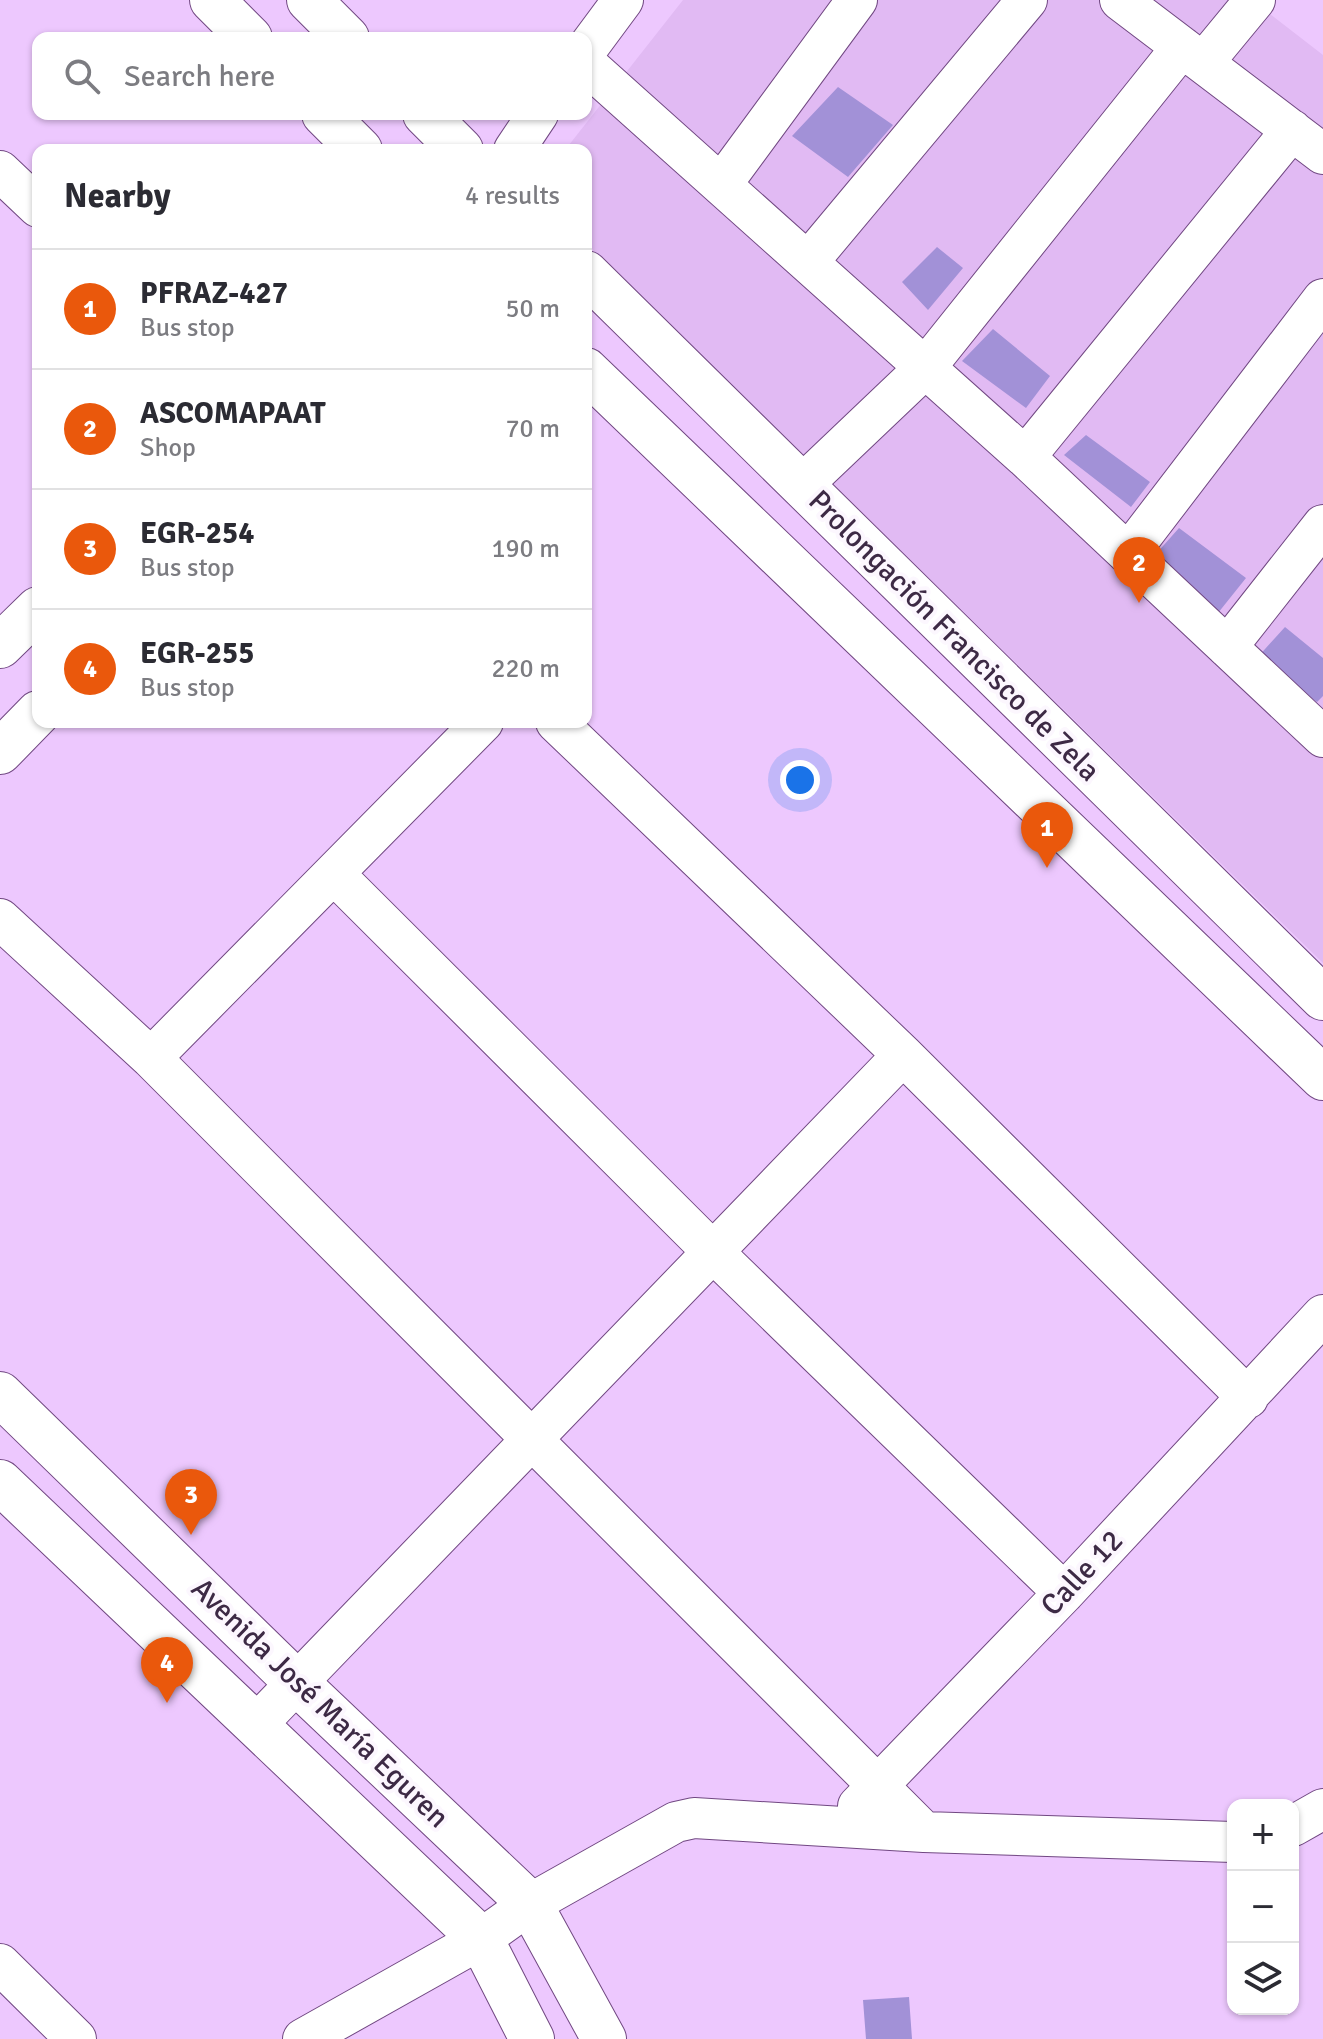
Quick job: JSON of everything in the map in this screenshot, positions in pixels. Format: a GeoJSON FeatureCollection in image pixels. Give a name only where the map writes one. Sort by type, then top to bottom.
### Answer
{"type":"FeatureCollection","features":[{"type":"Feature","properties":{"kind":"street"},"geometry":{"type":"LineString","coordinates":[[212,0],[244,32]]}},
{"type":"Feature","properties":{"kind":"street"},"geometry":{"type":"LineString","coordinates":[[309,0],[341,32]]}},
{"type":"Feature","properties":{"kind":"street"},"geometry":{"type":"LineString","coordinates":[[592,42],[623,0]]}},
{"type":"Feature","properties":{"kind":"street"},"geometry":{"type":"LineString","coordinates":[[721,185],[857,0]]}},
{"type":"Feature","properties":{"kind":"street"},"geometry":{"type":"LineString","coordinates":[[808,262],[1027,0]]}},
{"type":"Feature","properties":{"kind":"street"},"geometry":{"type":"LineString","coordinates":[[1025,457],[1308,142],[1120,0]]}},
{"type":"Feature","properties":{"kind":"street"},"geometry":{"type":"LineString","coordinates":[[802,485],[925,368],[1192,55],[1255,0]]}},
{"type":"Feature","properties":{"kind":"street"},"geometry":{"type":"LineString","coordinates":[[592,69],[1025,457],[1323,737]]}},
{"type":"Feature","properties":{"kind":"street"},"geometry":{"type":"LineString","coordinates":[[330,120],[354,144]]}},
{"type":"Feature","properties":{"kind":"street"},"geometry":{"type":"LineString","coordinates":[[431,120],[455,144]]}},
{"type":"Feature","properties":{"kind":"street"},"geometry":{"type":"LineString","coordinates":[[512,144],[533,120]]}},
{"type":"Feature","properties":{"kind":"street"},"geometry":{"type":"LineString","coordinates":[[0,171],[32,201]]}},
{"type":"Feature","properties":{"kind":"street","name":"Prolongación Francisco de Zela"},"geometry":{"type":"LineString","coordinates":[[592,279],[1323,998]]}},
{"type":"Feature","properties":{"kind":"street"},"geometry":{"type":"LineString","coordinates":[[1128,554],[1323,299]]}},
{"type":"Feature","properties":{"kind":"street","name":"Prolongación Francisco de Zela"},"geometry":{"type":"LineString","coordinates":[[592,376],[1323,1078]]}},
{"type":"Feature","properties":{"kind":"street"},"geometry":{"type":"LineString","coordinates":[[1227,647],[1323,525]]}},
{"type":"Feature","properties":{"kind":"street"},"geometry":{"type":"LineString","coordinates":[[0,646],[32,615]]}},
{"type":"Feature","properties":{"kind":"street"},"geometry":{"type":"LineString","coordinates":[[962,730],[1002,685]]}},
{"type":"Feature","properties":{"kind":"street"},"geometry":{"type":"LineString","coordinates":[[0,752],[32,719]]}},
{"type":"Feature","properties":{"kind":"street"},"geometry":{"type":"LineString","coordinates":[[151,1058],[477,728]]}},
{"type":"Feature","properties":{"kind":"street"},"geometry":{"type":"LineString","coordinates":[[562,728],[903,1055],[1248,1398]]}},
{"type":"Feature","properties":{"kind":"street"},"geometry":{"type":"LineString","coordinates":[[335,875],[713,1252],[1064,1593]]}},
{"type":"Feature","properties":{"kind":"street"},"geometry":{"type":"LineString","coordinates":[[0,919],[151,1058],[534,1438],[924,1832]]}},
{"type":"Feature","properties":{"kind":"street"},"geometry":{"type":"LineString","coordinates":[[255,1726],[903,1055]]}},
{"type":"Feature","properties":{"kind":"street","name":"Calle 12"},"geometry":{"type":"LineString","coordinates":[[837,1826],[1064,1593],[1323,1315]]}},
{"type":"Feature","properties":{"kind":"street","name":"Avenida José María Eguren"},"geometry":{"type":"LineString","coordinates":[[0,1394],[530,1904],[604,2039]]}},
{"type":"Feature","properties":{"kind":"street","name":"Avenida José María Eguren"},"geometry":{"type":"LineString","coordinates":[[0,1482],[481,1939],[532,2039]]}},
{"type":"Feature","properties":{"kind":"street"},"geometry":{"type":"LineString","coordinates":[[1299,1823],[1323,1809]]}},
{"type":"Feature","properties":{"kind":"street"},"geometry":{"type":"LineString","coordinates":[[303,2039],[481,1939],[530,1904],[685,1820],[704,1817],[924,1832],[1227,1842]]}},
{"type":"Feature","properties":{"kind":"street"},"geometry":{"type":"LineString","coordinates":[[0,1964],[76,2039]]}},
{"type":"Feature","properties":{"kind":"shaded area"},"geometry":{"type":"Polygon","coordinates":[[[683,0],[1252,0],[1323,55],[1323,963],[592,249],[592,144],[570,144],[589,120],[592,120],[592,116],[683,0]]]}},
{"type":"Feature","properties":{"kind":"building"},"geometry":{"type":"Polygon","coordinates":[[[838,87],[893,125],[848,177],[792,136],[838,87]]]}},
{"type":"Feature","properties":{"kind":"building"},"geometry":{"type":"Polygon","coordinates":[[[937,247],[963,268],[928,310],[902,282],[937,247]]]}},
{"type":"Feature","properties":{"kind":"building"},"geometry":{"type":"Polygon","coordinates":[[[993,329],[1050,376],[1026,408],[962,361],[993,329]]]}},
{"type":"Feature","properties":{"kind":"building"},"geometry":{"type":"Polygon","coordinates":[[[1086,435],[1150,482],[1131,507],[1064,455],[1086,435]]]}},
{"type":"Feature","properties":{"kind":"building"},"geometry":{"type":"Polygon","coordinates":[[[1179,528],[1246,578],[1218,613],[1155,555],[1179,528]]]}},
{"type":"Feature","properties":{"kind":"building"},"geometry":{"type":"Polygon","coordinates":[[[1285,627],[1323,658],[1323,696],[1317,702],[1256,659],[1285,627]]]}},
{"type":"Feature","properties":{"kind":"building"},"geometry":{"type":"Polygon","coordinates":[[[909,1997],[912,2039],[866,2039],[863,2000],[909,1997]]]}},
{"type":"Feature","properties":{"kind":"place","name":"ASCOMAPAAT"},"geometry":{"type":"Point","coordinates":[1139,603]}},
{"type":"Feature","properties":{"kind":"place","name":"PFRAZ-427"},"geometry":{"type":"Point","coordinates":[1047,868]}},
{"type":"Feature","properties":{"kind":"place","name":"EGR-254"},"geometry":{"type":"Point","coordinates":[191,1535]}},
{"type":"Feature","properties":{"kind":"place","name":"EGR-255"},"geometry":{"type":"Point","coordinates":[167,1703]}}]}
